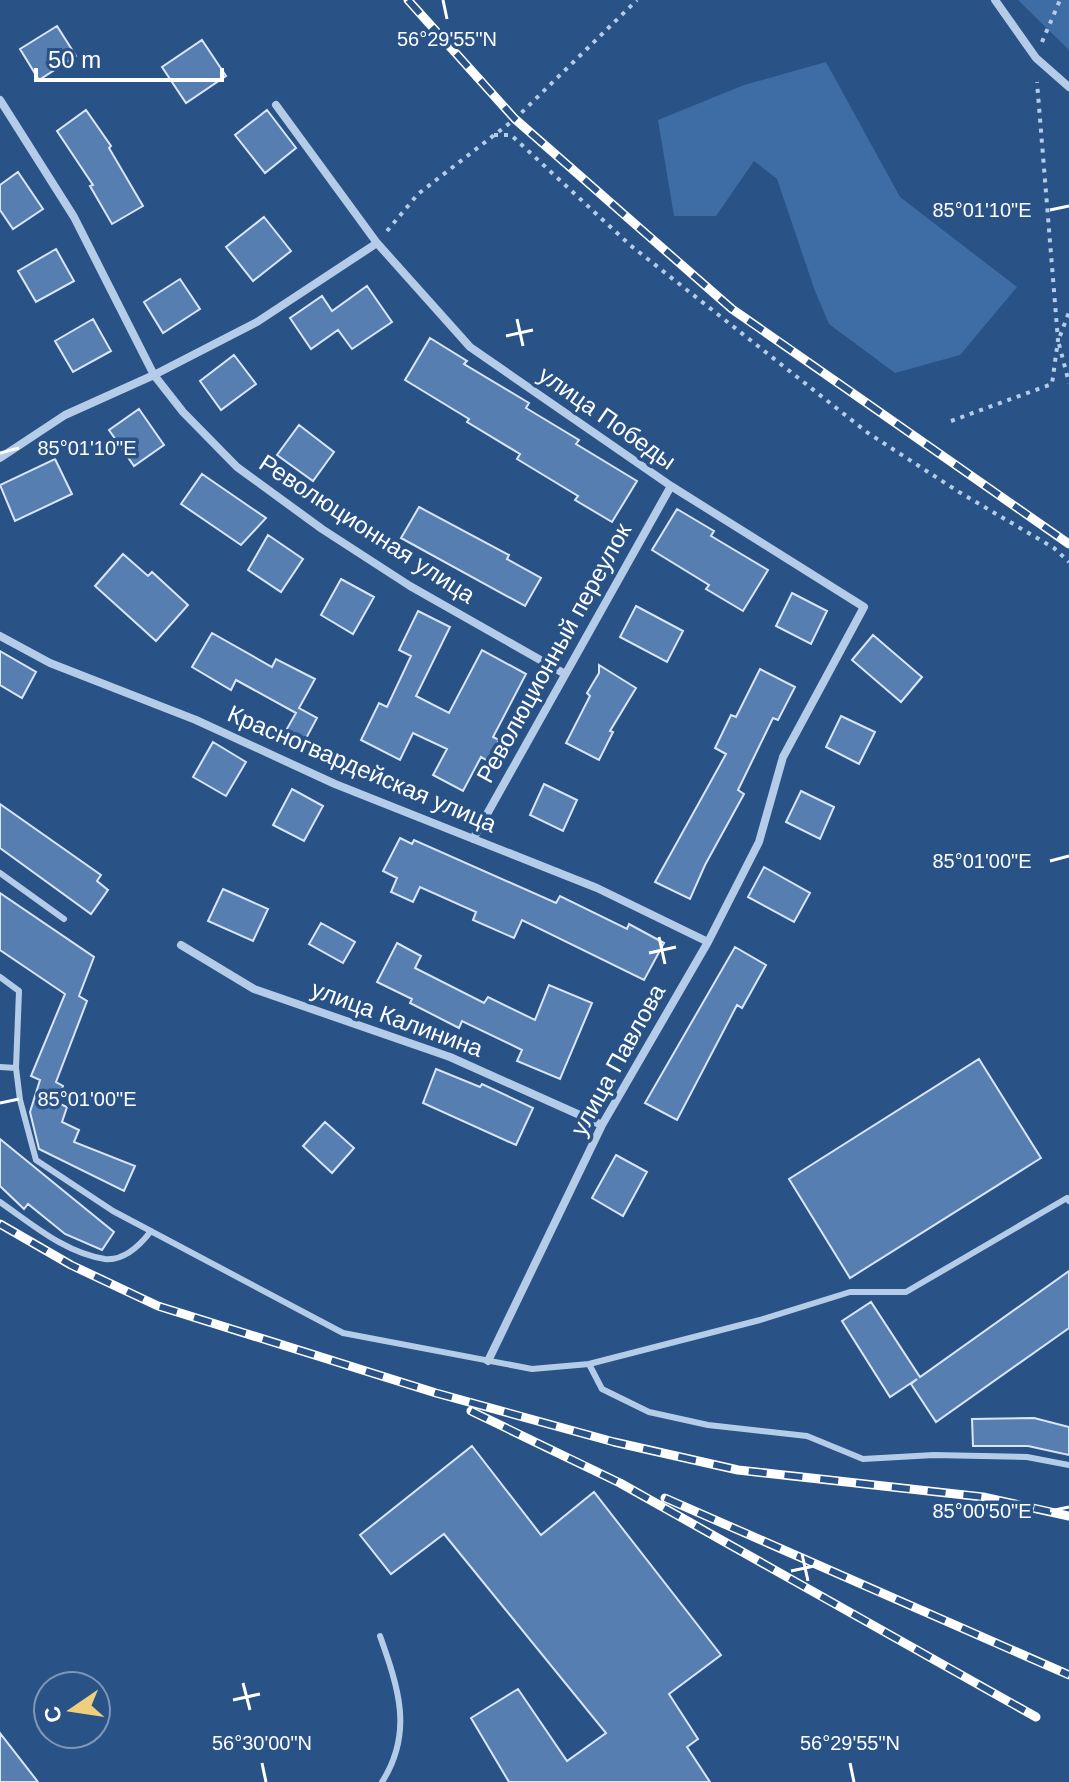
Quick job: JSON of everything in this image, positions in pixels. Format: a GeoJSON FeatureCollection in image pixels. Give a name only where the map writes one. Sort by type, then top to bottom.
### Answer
{"type":"FeatureCollection","features":[{"type":"Feature","properties":{"kind":"street"},"geometry":{"type":"LineString","coordinates":[[995,0],[1036,58],[1069,87]]}},
{"type":"Feature","properties":{"kind":"street","name":"Революционная улица"},"geometry":{"type":"LineString","coordinates":[[0,100],[74,217],[154,375],[183,412],[237,467],[322,529],[410,586],[565,674]]}},
{"type":"Feature","properties":{"kind":"street","name":"улица Победы"},"geometry":{"type":"LineString","coordinates":[[276,105],[377,243],[470,347],[671,486],[864,607]]}},
{"type":"Feature","properties":{"kind":"street"},"geometry":{"type":"LineString","coordinates":[[0,458],[65,415],[154,375],[257,322],[377,243]]}},
{"type":"Feature","properties":{"kind":"street","name":"Революционный переулок"},"geometry":{"type":"LineString","coordinates":[[473,839],[671,486]]}},
{"type":"Feature","properties":{"kind":"street","name":"улица Павлова"},"geometry":{"type":"LineString","coordinates":[[488,1361],[602,1125],[708,942],[759,842],[783,757],[864,607]]}},
{"type":"Feature","properties":{"kind":"street","name":"Красногвардейская улица"},"geometry":{"type":"LineString","coordinates":[[0,636],[50,663],[196,720],[335,784],[597,888],[708,942]]}},
{"type":"Feature","properties":{"kind":"street","name":"улица Калинина"},"geometry":{"type":"LineString","coordinates":[[181,945],[254,989],[450,1057],[602,1125]]}},
{"type":"Feature","properties":{"kind":"lane"},"geometry":{"type":"LineString","coordinates":[[0,873],[64,919]]}},
{"type":"Feature","properties":{"kind":"lane"},"geometry":{"type":"LineString","coordinates":[[0,977],[19,991],[16,1068],[20,1100],[36,1160],[113,1211],[343,1333],[532,1369],[589,1364],[760,1320],[850,1292],[906,1292],[1067,1198],[1069,1201]]}},
{"type":"Feature","properties":{"kind":"lane"},"geometry":{"type":"LineString","coordinates":[[0,1067],[16,1068]]}},
{"type":"Feature","properties":{"kind":"lane"},"geometry":{"type":"LineString","coordinates":[[0,1202],[59,1243],[108,1260],[138,1248],[151,1231]]}},
{"type":"Feature","properties":{"kind":"lane"},"geometry":{"type":"LineString","coordinates":[[589,1364],[602,1389],[649,1412],[708,1425],[807,1436],[863,1459],[934,1455],[1027,1457],[1069,1465]]}},
{"type":"Feature","properties":{"kind":"lane"},"geometry":{"type":"LineString","coordinates":[[380,1636],[399,1692],[400,1734],[389,1771],[382,1782]]}},
{"type":"Feature","properties":{"kind":"path"},"geometry":{"type":"LineString","coordinates":[[377,243],[418,194],[515,119],[637,0]]}},
{"type":"Feature","properties":{"kind":"path"},"geometry":{"type":"LineString","coordinates":[[1060,0],[1036,58],[1058,340],[1069,383]]}},
{"type":"Feature","properties":{"kind":"path"},"geometry":{"type":"LineString","coordinates":[[494,135],[511,135],[630,245],[868,433],[1054,548],[1069,562]]}},
{"type":"Feature","properties":{"kind":"path"},"geometry":{"type":"LineString","coordinates":[[951,421],[1052,384],[1058,340],[1069,312]]}},
{"type":"Feature","properties":{"kind":"shaded area"},"geometry":{"type":"Polygon","coordinates":[[[1018,0],[1069,0],[1069,50],[1018,0]]]}},
{"type":"Feature","properties":{"kind":"shaded area"},"geometry":{"type":"Polygon","coordinates":[[[826,62],[900,197],[1017,287],[960,355],[895,373],[829,324],[777,179],[754,161],[716,216],[674,216],[658,120],[744,85],[826,62]]]}},
{"type":"Feature","properties":{"kind":"building"},"geometry":{"type":"Polygon","coordinates":[[[57,26],[76,56],[39,80],[20,49],[57,26]]]}},
{"type":"Feature","properties":{"kind":"building"},"geometry":{"type":"Polygon","coordinates":[[[202,40],[226,76],[186,103],[162,67],[202,40]]]}},
{"type":"Feature","properties":{"kind":"building"},"geometry":{"type":"Polygon","coordinates":[[[86,110],[111,146],[109,148],[143,206],[112,224],[90,186],[93,185],[57,131],[86,110]]]}},
{"type":"Feature","properties":{"kind":"building"},"geometry":{"type":"Polygon","coordinates":[[[267,110],[296,148],[265,173],[235,135],[267,110]]]}},
{"type":"Feature","properties":{"kind":"building"},"geometry":{"type":"Polygon","coordinates":[[[18,172],[43,209],[13,229],[0,210],[0,185],[18,172]]]}},
{"type":"Feature","properties":{"kind":"building"},"geometry":{"type":"Polygon","coordinates":[[[264,217],[291,251],[253,281],[226,247],[264,217]]]}},
{"type":"Feature","properties":{"kind":"building"},"geometry":{"type":"Polygon","coordinates":[[[56,249],[74,281],[36,302],[18,271],[56,249]]]}},
{"type":"Feature","properties":{"kind":"building"},"geometry":{"type":"Polygon","coordinates":[[[180,279],[200,309],[163,333],[144,302],[180,279]]]}},
{"type":"Feature","properties":{"kind":"building"},"geometry":{"type":"Polygon","coordinates":[[[367,286],[392,322],[352,349],[338,330],[311,349],[290,318],[322,296],[332,311],[367,286]]]}},
{"type":"Feature","properties":{"kind":"building"},"geometry":{"type":"Polygon","coordinates":[[[93,319],[111,351],[73,372],[55,341],[93,319]]]}},
{"type":"Feature","properties":{"kind":"building"},"geometry":{"type":"Polygon","coordinates":[[[430,338],[467,361],[464,364],[529,403],[526,408],[579,440],[576,444],[637,481],[612,522],[575,500],[578,496],[517,459],[520,454],[467,422],[469,419],[405,380],[430,338]]]}},
{"type":"Feature","properties":{"kind":"building"},"geometry":{"type":"Polygon","coordinates":[[[234,355],[256,384],[221,410],[200,381],[234,355]]]}},
{"type":"Feature","properties":{"kind":"building"},"geometry":{"type":"Polygon","coordinates":[[[139,409],[164,445],[134,466],[109,430],[139,409]]]}},
{"type":"Feature","properties":{"kind":"building"},"geometry":{"type":"Polygon","coordinates":[[[299,425],[334,452],[313,481],[277,455],[299,425]]]}},
{"type":"Feature","properties":{"kind":"building"},"geometry":{"type":"Polygon","coordinates":[[[55,459],[72,494],[15,521],[0,485],[55,459]]]}},
{"type":"Feature","properties":{"kind":"building"},"geometry":{"type":"Polygon","coordinates":[[[202,474],[266,518],[241,545],[181,504],[202,474]]]}},
{"type":"Feature","properties":{"kind":"building"},"geometry":{"type":"Polygon","coordinates":[[[419,507],[509,555],[507,559],[541,578],[525,606],[401,538],[419,507]]]}},
{"type":"Feature","properties":{"kind":"building"},"geometry":{"type":"Polygon","coordinates":[[[677,509],[714,531],[711,536],[768,570],[743,611],[706,589],[709,585],[652,550],[677,509]]]}},
{"type":"Feature","properties":{"kind":"building"},"geometry":{"type":"Polygon","coordinates":[[[268,535],[303,559],[281,592],[248,570],[268,535]]]}},
{"type":"Feature","properties":{"kind":"building"},"geometry":{"type":"Polygon","coordinates":[[[123,554],[148,576],[152,572],[188,605],[156,641],[95,586],[123,554]]]}},
{"type":"Feature","properties":{"kind":"building"},"geometry":{"type":"Polygon","coordinates":[[[341,579],[374,597],[353,634],[321,615],[341,579]]]}},
{"type":"Feature","properties":{"kind":"building"},"geometry":{"type":"Polygon","coordinates":[[[792,593],[827,611],[811,644],[776,626],[792,593]]]}},
{"type":"Feature","properties":{"kind":"building"},"geometry":{"type":"Polygon","coordinates":[[[636,606],[683,631],[667,662],[620,637],[636,606]]]}},
{"type":"Feature","properties":{"kind":"building"},"geometry":{"type":"Polygon","coordinates":[[[418,611],[450,627],[416,696],[449,713],[482,650],[526,674],[493,737],[499,740],[488,761],[481,757],[463,791],[433,775],[447,749],[413,733],[400,760],[361,740],[379,703],[387,707],[411,656],[399,650],[418,611]]]}},
{"type":"Feature","properties":{"kind":"building"},"geometry":{"type":"Polygon","coordinates":[[[212,633],[272,667],[276,659],[315,679],[299,708],[317,718],[303,744],[284,734],[296,713],[236,680],[231,690],[192,667],[212,633]]]}},
{"type":"Feature","properties":{"kind":"building"},"geometry":{"type":"Polygon","coordinates":[[[873,635],[922,677],[901,702],[852,660],[873,635]]]}},
{"type":"Feature","properties":{"kind":"building"},"geometry":{"type":"Polygon","coordinates":[[[0,651],[36,672],[22,698],[0,685],[0,651]]]}},
{"type":"Feature","properties":{"kind":"building"},"geometry":{"type":"Polygon","coordinates":[[[599,665],[636,688],[610,731],[613,732],[599,760],[566,743],[590,696],[587,693],[599,673],[599,665]]]}},
{"type":"Feature","properties":{"kind":"building"},"geometry":{"type":"Polygon","coordinates":[[[760,669],[795,687],[778,720],[773,718],[738,790],[744,794],[690,899],[655,882],[726,754],[715,748],[731,715],[736,717],[760,669]]]}},
{"type":"Feature","properties":{"kind":"building"},"geometry":{"type":"Polygon","coordinates":[[[841,716],[875,732],[859,764],[826,747],[841,716]]]}},
{"type":"Feature","properties":{"kind":"building"},"geometry":{"type":"Polygon","coordinates":[[[213,742],[246,762],[226,796],[193,777],[213,742]]]}},
{"type":"Feature","properties":{"kind":"building"},"geometry":{"type":"Polygon","coordinates":[[[544,784],[577,800],[563,831],[530,815],[544,784]]]}},
{"type":"Feature","properties":{"kind":"building"},"geometry":{"type":"Polygon","coordinates":[[[292,789],[323,806],[304,841],[273,825],[292,789]]]}},
{"type":"Feature","properties":{"kind":"building"},"geometry":{"type":"Polygon","coordinates":[[[801,791],[834,807],[820,839],[786,822],[801,791]]]}},
{"type":"Feature","properties":{"kind":"building"},"geometry":{"type":"Polygon","coordinates":[[[0,804],[101,875],[97,881],[108,890],[91,914],[0,848],[0,804]]]}},
{"type":"Feature","properties":{"kind":"building"},"geometry":{"type":"Polygon","coordinates":[[[400,838],[412,844],[414,840],[556,903],[560,896],[627,929],[629,924],[664,943],[644,980],[522,920],[514,938],[473,920],[476,912],[420,887],[413,902],[391,892],[397,878],[383,871],[400,838]]]}},
{"type":"Feature","properties":{"kind":"building"},"geometry":{"type":"Polygon","coordinates":[[[764,867],[810,893],[794,922],[748,897],[764,867]]]}},
{"type":"Feature","properties":{"kind":"building"},"geometry":{"type":"Polygon","coordinates":[[[223,889],[268,909],[253,941],[208,921],[223,889]]]}},
{"type":"Feature","properties":{"kind":"building"},"geometry":{"type":"Polygon","coordinates":[[[0,893],[94,957],[79,996],[87,1001],[56,1082],[63,1086],[58,1103],[67,1107],[62,1122],[79,1130],[74,1142],[135,1166],[124,1191],[39,1149],[30,1112],[40,1080],[31,1076],[65,994],[0,950],[0,893]]]}},
{"type":"Feature","properties":{"kind":"building"},"geometry":{"type":"Polygon","coordinates":[[[321,923],[355,942],[343,963],[309,944],[321,923]]]}},
{"type":"Feature","properties":{"kind":"building"},"geometry":{"type":"Polygon","coordinates":[[[397,943],[421,956],[415,968],[484,1003],[488,997],[535,1020],[549,985],[592,1003],[560,1079],[517,1061],[522,1050],[462,1021],[459,1028],[377,982],[397,943]]]}},
{"type":"Feature","properties":{"kind":"building"},"geometry":{"type":"Polygon","coordinates":[[[735,947],[766,965],[742,1008],[737,1005],[677,1120],[645,1103],[735,947]]]}},
{"type":"Feature","properties":{"kind":"building"},"geometry":{"type":"Polygon","coordinates":[[[979,1059],[1041,1158],[850,1278],[789,1179],[979,1059]]]}},
{"type":"Feature","properties":{"kind":"building"},"geometry":{"type":"Polygon","coordinates":[[[436,1069],[480,1087],[482,1084],[533,1108],[516,1145],[423,1103],[436,1069]]]}},
{"type":"Feature","properties":{"kind":"building"},"geometry":{"type":"Polygon","coordinates":[[[325,1122],[354,1148],[332,1173],[303,1146],[325,1122]]]}},
{"type":"Feature","properties":{"kind":"building"},"geometry":{"type":"Polygon","coordinates":[[[0,1139],[114,1232],[102,1250],[65,1234],[28,1204],[24,1209],[0,1186],[0,1139]]]}},
{"type":"Feature","properties":{"kind":"building"},"geometry":{"type":"Polygon","coordinates":[[[616,1155],[647,1172],[623,1216],[592,1198],[616,1155]]]}},
{"type":"Feature","properties":{"kind":"building"},"geometry":{"type":"Polygon","coordinates":[[[1069,1271],[1069,1328],[936,1422],[911,1384],[917,1379],[890,1397],[842,1321],[871,1302],[920,1377],[1069,1271]]]}},
{"type":"Feature","properties":{"kind":"building"},"geometry":{"type":"Polygon","coordinates":[[[1034,1418],[1069,1427],[1069,1455],[1028,1446],[973,1446],[972,1419],[1034,1418]]]}},
{"type":"Feature","properties":{"kind":"building"},"geometry":{"type":"Polygon","coordinates":[[[472,1446],[541,1535],[594,1492],[721,1655],[669,1694],[698,1739],[687,1747],[710,1782],[509,1782],[471,1718],[518,1689],[567,1761],[606,1733],[444,1534],[391,1574],[360,1535],[472,1446]]]}},
{"type":"Feature","properties":{"kind":"building"},"geometry":{"type":"Polygon","coordinates":[[[0,1733],[38,1782],[0,1782],[0,1733]]]}},
{"type":"Feature","properties":{"kind":"railway"},"geometry":{"type":"LineString","coordinates":[[408,0],[515,119],[732,309],[1069,544]]}},
{"type":"Feature","properties":{"kind":"railway"},"geometry":{"type":"LineString","coordinates":[[0,1224],[71,1265],[158,1306],[436,1393],[614,1442],[738,1470],[983,1497],[1069,1516]]}},
{"type":"Feature","properties":{"kind":"railway"},"geometry":{"type":"LineString","coordinates":[[471,1411],[620,1483],[1036,1717]]}},
{"type":"Feature","properties":{"kind":"railway"},"geometry":{"type":"LineString","coordinates":[[665,1498],[1069,1675]]}}]}
